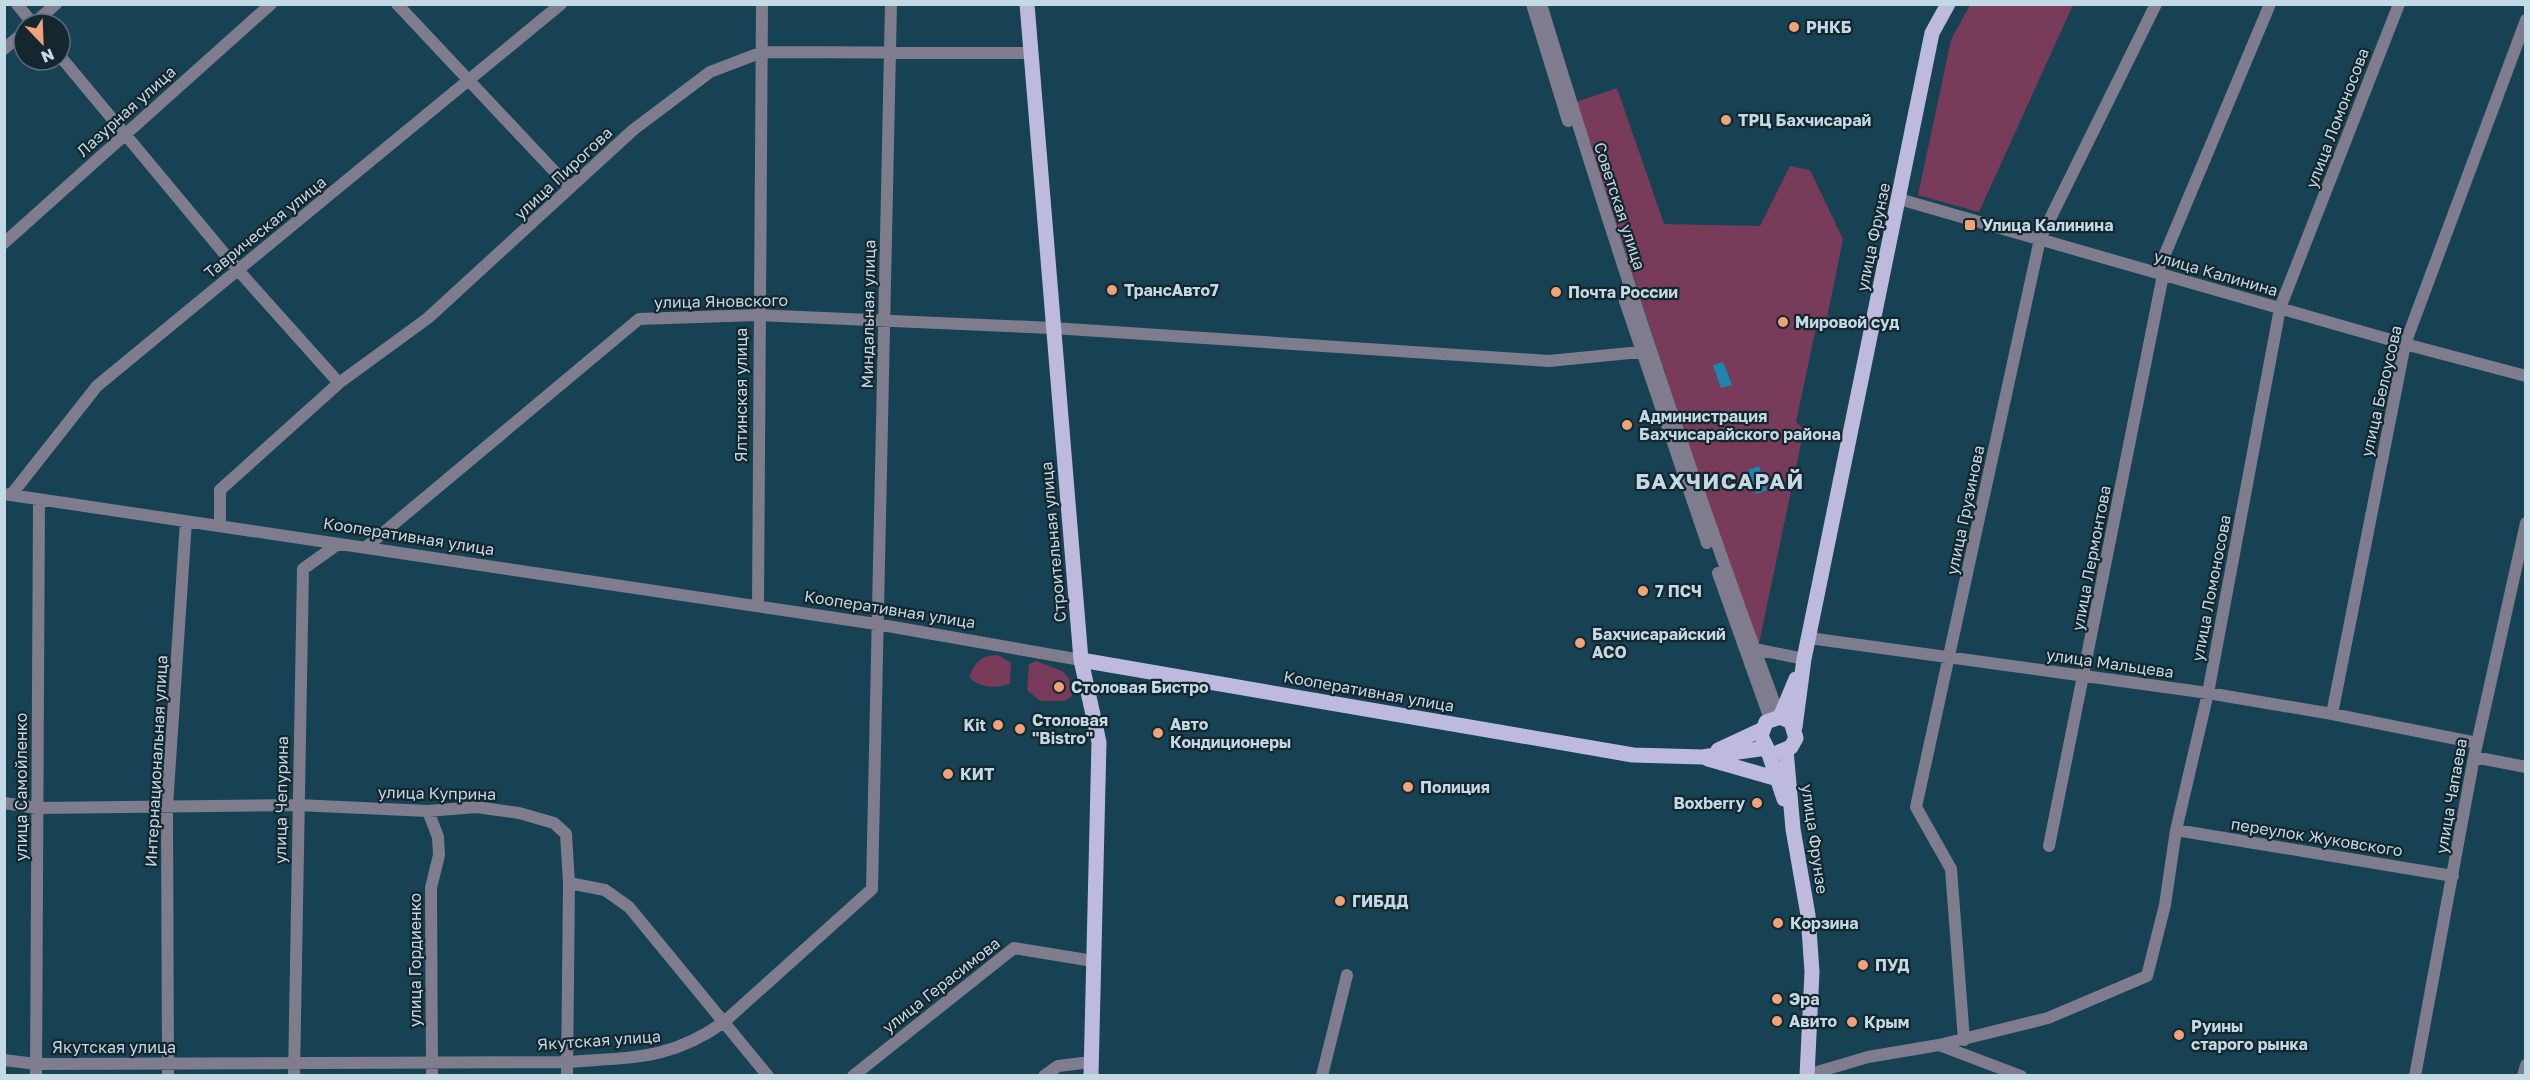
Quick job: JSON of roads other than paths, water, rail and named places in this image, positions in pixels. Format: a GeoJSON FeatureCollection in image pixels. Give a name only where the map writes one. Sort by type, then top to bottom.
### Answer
{"type":"FeatureCollection","features":[{"type":"Feature","properties":{"kind":"main road","name":"Строительная улица"},"geometry":{"type":"LineString","coordinates":[[1027,4],[1081,660],[1099,742],[1091,1069]]}},
{"type":"Feature","properties":{"kind":"main road","name":"улица Фрунзе"},"geometry":{"type":"LineString","coordinates":[[1807,1075],[1812,972],[1808,915],[1793,829],[1786,750],[1794,743],[1778,722],[1804,659],[1809,638],[1932,33],[1948,4]]}},
{"type":"Feature","properties":{"kind":"main road","name":"Кооперативная улица"},"geometry":{"type":"LineString","coordinates":[[1081,660],[1633,755],[1702,758],[1767,748],[1777,752],[1786,750]]}},
{"type":"Feature","properties":{"kind":"main road"},"geometry":{"type":"LineString","coordinates":[[1778,722],[1762,742],[1767,748],[1793,829]]}},
{"type":"Feature","properties":{"kind":"main road"},"geometry":{"type":"LineString","coordinates":[[1702,758],[1778,722]]}},
{"type":"Feature","properties":{"kind":"main road"},"geometry":{"type":"LineString","coordinates":[[1702,758],[1778,779]]}},
{"type":"Feature","properties":{"kind":"street","name":"Лазурная улица"},"geometry":{"type":"LineString","coordinates":[[4,243],[271,4]]}},
{"type":"Feature","properties":{"kind":"street"},"geometry":{"type":"LineString","coordinates":[[397,4],[570,188]]}},
{"type":"Feature","properties":{"kind":"street","name":"Таврическая улица"},"geometry":{"type":"LineString","coordinates":[[8,494],[97,386],[470,82],[561,4]]}},
{"type":"Feature","properties":{"kind":"street","name":"Ялтинская улица"},"geometry":{"type":"LineString","coordinates":[[758,606],[758,315],[762,4]]}},
{"type":"Feature","properties":{"kind":"street","name":"Миндальная улица"},"geometry":{"type":"LineString","coordinates":[[876,624],[891,4]]}},
{"type":"Feature","properties":{"kind":"street"},"geometry":{"type":"LineString","coordinates":[[1532,4],[1602,218]]}},
{"type":"Feature","properties":{"kind":"street","name":"Советская улица"},"geometry":{"type":"LineString","coordinates":[[1541,4],[1602,218],[1646,352]]}},
{"type":"Feature","properties":{"kind":"street","name":"улица Грузинова"},"geometry":{"type":"LineString","coordinates":[[1964,1040],[1951,869],[1916,807],[1951,658],[2040,239],[2156,4]]}},
{"type":"Feature","properties":{"kind":"street","name":"улица Лермонтова"},"geometry":{"type":"LineString","coordinates":[[2049,846],[2084,677],[2160,274],[2270,4]]}},
{"type":"Feature","properties":{"kind":"street","name":"улица Ломоносова"},"geometry":{"type":"LineString","coordinates":[[1807,1075],[1868,1056],[1964,1040],[2048,1018],[2147,976],[2165,905],[2176,830],[2208,693],[2280,308],[2399,4]]}},
{"type":"Feature","properties":{"kind":"street","name":"улица Белоусова"},"geometry":{"type":"LineString","coordinates":[[2332,714],[2405,344],[2526,20]]}},
{"type":"Feature","properties":{"kind":"street","name":"улица Пирогова"},"geometry":{"type":"LineString","coordinates":[[220,526],[220,490],[339,383],[428,318],[633,130],[710,72],[762,52],[1032,53]]}},
{"type":"Feature","properties":{"kind":"street"},"geometry":{"type":"LineString","coordinates":[[72,70],[238,270],[339,383]]}},
{"type":"Feature","properties":{"kind":"street","name":"улица Калинина"},"geometry":{"type":"LineString","coordinates":[[1899,199],[2405,344],[2526,376]]}},
{"type":"Feature","properties":{"kind":"street","name":"улица Яновского"},"geometry":{"type":"LineString","coordinates":[[365,548],[639,319],[758,315],[884,320],[1053,328],[1549,362],[1646,352]]}},
{"type":"Feature","properties":{"kind":"street"},"geometry":{"type":"LineString","coordinates":[[1646,352],[1749,647],[1776,707],[1778,722]]}},
{"type":"Feature","properties":{"kind":"street","name":"Кооперативная улица"},"geometry":{"type":"LineString","coordinates":[[8,494],[876,624],[1081,660]]}},
{"type":"Feature","properties":{"kind":"street","name":"улица Самойленко"},"geometry":{"type":"LineString","coordinates":[[36,1070],[39,499]]}},
{"type":"Feature","properties":{"kind":"street","name":"Интернациональная улица"},"geometry":{"type":"LineString","coordinates":[[168,1069],[167,806],[186,521]]}},
{"type":"Feature","properties":{"kind":"street","name":"улица Чапаева"},"geometry":{"type":"LineString","coordinates":[[2415,1076],[2474,757],[2526,523]]}},
{"type":"Feature","properties":{"kind":"street","name":"улица Чепурина"},"geometry":{"type":"LineString","coordinates":[[293,1069],[303,569],[338,544]]}},
{"type":"Feature","properties":{"kind":"street","name":"Якутская улица"},"geometry":{"type":"LineString","coordinates":[[4,1060],[36,1070],[293,1069],[431,1062],[567,1062],[655,1055],[681,1048],[701,1039],[724,1022],[872,889],[876,624]]}},
{"type":"Feature","properties":{"kind":"street","name":"улица Мальцева"},"geometry":{"type":"LineString","coordinates":[[1809,638],[2208,693],[2332,714],[2477,743]]}},
{"type":"Feature","properties":{"kind":"street"},"geometry":{"type":"LineString","coordinates":[[1749,647],[1804,659]]}},
{"type":"Feature","properties":{"kind":"street"},"geometry":{"type":"LineString","coordinates":[[2474,757],[2526,767]]}},
{"type":"Feature","properties":{"kind":"street","name":"улица Куприна"},"geometry":{"type":"LineString","coordinates":[[4,803],[38,808],[297,805],[428,811],[476,807],[519,813],[554,823],[566,834],[569,883],[567,1076]]}},
{"type":"Feature","properties":{"kind":"street","name":"улица Гордиенко"},"geometry":{"type":"LineString","coordinates":[[428,811],[438,837],[439,855],[431,888],[432,1076]]}},
{"type":"Feature","properties":{"kind":"street","name":"переулок Жуковского"},"geometry":{"type":"LineString","coordinates":[[2176,830],[2453,876]]}},
{"type":"Feature","properties":{"kind":"street"},"geometry":{"type":"LineString","coordinates":[[569,883],[605,890],[623,902],[768,1076]]}},
{"type":"Feature","properties":{"kind":"street","name":"улица Герасимова"},"geometry":{"type":"LineString","coordinates":[[853,1076],[1014,948],[1093,961]]}},
{"type":"Feature","properties":{"kind":"street"},"geometry":{"type":"LineString","coordinates":[[1322,1076],[1347,975]]}},
{"type":"Feature","properties":{"kind":"street"},"geometry":{"type":"LineString","coordinates":[[1939,1045],[2021,1076]]}},
{"type":"Feature","properties":{"kind":"street"},"geometry":{"type":"LineString","coordinates":[[2523,1076],[2526,1065]]}},
{"type":"Feature","properties":{"kind":"street"},"geometry":{"type":"LineString","coordinates":[[1044,1076],[1058,1066],[1091,1069]]}},
{"type":"Feature","properties":{"kind":"water"},"geometry":{"type":"Polygon","coordinates":[[[1723,362],[1732,385],[1721,388],[1713,365],[1723,362]]]}},
{"type":"Feature","properties":{"kind":"water"},"geometry":{"type":"Polygon","coordinates":[[[1759,466],[1767,490],[1756,494],[1748,470],[1759,466]]]}},
{"type":"Feature","properties":{"kind":"place","name":"РНКБ"},"geometry":{"type":"Point","coordinates":[1794,27]}},
{"type":"Feature","properties":{"kind":"place","name":"ТРЦ Бахчисарай"},"geometry":{"type":"Point","coordinates":[1726,120]}},
{"type":"Feature","properties":{"kind":"place","name":"Улица Калинина"},"geometry":{"type":"Point","coordinates":[1970,225]}},
{"type":"Feature","properties":{"kind":"place","name":"ТрансАвто7"},"geometry":{"type":"Point","coordinates":[1112,290]}},
{"type":"Feature","properties":{"kind":"place","name":"Почта России"},"geometry":{"type":"Point","coordinates":[1556,292]}},
{"type":"Feature","properties":{"kind":"place","name":"Мировой суд"},"geometry":{"type":"Point","coordinates":[1783,322]}},
{"type":"Feature","properties":{"kind":"place","name":"Администрация Бахчисарайского района"},"geometry":{"type":"Point","coordinates":[1627,425]}},
{"type":"Feature","properties":{"kind":"place","name":"7 ПСЧ"},"geometry":{"type":"Point","coordinates":[1643,591]}},
{"type":"Feature","properties":{"kind":"place","name":"Бахчисарайский АСО"},"geometry":{"type":"Point","coordinates":[1580,643]}},
{"type":"Feature","properties":{"kind":"place","name":"Столовая Бистро"},"geometry":{"type":"Point","coordinates":[1059,687]}},
{"type":"Feature","properties":{"kind":"place","name":"Kit"},"geometry":{"type":"Point","coordinates":[998,725]}},
{"type":"Feature","properties":{"kind":"place","name":"Столовая \"Bistro\""},"geometry":{"type":"Point","coordinates":[1020,729]}},
{"type":"Feature","properties":{"kind":"place","name":"Авто Кондиционеры"},"geometry":{"type":"Point","coordinates":[1158,733]}},
{"type":"Feature","properties":{"kind":"place","name":"КИТ"},"geometry":{"type":"Point","coordinates":[948,774]}},
{"type":"Feature","properties":{"kind":"place","name":"Полиция"},"geometry":{"type":"Point","coordinates":[1408,787]}},
{"type":"Feature","properties":{"kind":"place","name":"Boxberry"},"geometry":{"type":"Point","coordinates":[1757,803]}},
{"type":"Feature","properties":{"kind":"place","name":"ГИБДД"},"geometry":{"type":"Point","coordinates":[1340,901]}},
{"type":"Feature","properties":{"kind":"place","name":"Корзина"},"geometry":{"type":"Point","coordinates":[1778,923]}},
{"type":"Feature","properties":{"kind":"place","name":"ПУД"},"geometry":{"type":"Point","coordinates":[1863,965]}},
{"type":"Feature","properties":{"kind":"place","name":"Эра"},"geometry":{"type":"Point","coordinates":[1777,999]}},
{"type":"Feature","properties":{"kind":"place","name":"Авито"},"geometry":{"type":"Point","coordinates":[1777,1021]}},
{"type":"Feature","properties":{"kind":"place","name":"Крым"},"geometry":{"type":"Point","coordinates":[1852,1022]}},
{"type":"Feature","properties":{"kind":"place","name":"Руины старого рынка"},"geometry":{"type":"Point","coordinates":[2179,1035]}},
{"type":"Feature","properties":{"kind":"district","name":"БАХЧИСАРАЙ"},"geometry":{"type":"Point","coordinates":[1720,481]}}]}
